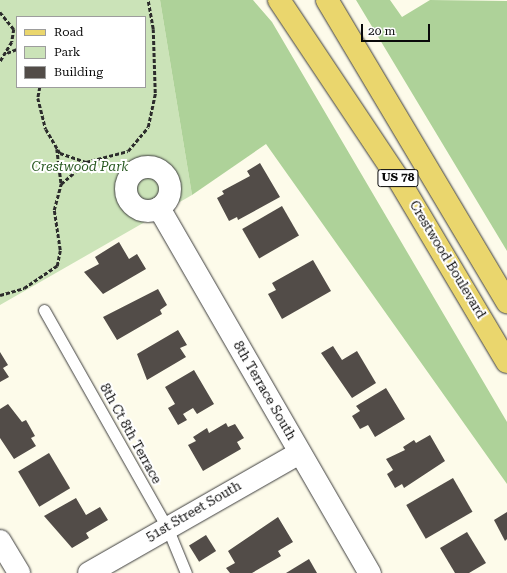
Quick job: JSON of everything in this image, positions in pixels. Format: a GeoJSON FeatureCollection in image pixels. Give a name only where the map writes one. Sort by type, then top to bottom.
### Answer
{"type":"FeatureCollection","features":[{"type":"Feature","properties":{"kind":"main road","name":"Crestwood Boulevard"},"geometry":{"type":"LineString","coordinates":[[280,0],[397,177],[507,362]]}},
{"type":"Feature","properties":{"kind":"main road","name":"US 78"},"geometry":{"type":"LineString","coordinates":[[327,0],[507,302]]}},
{"type":"Feature","properties":{"kind":"street","name":"8th Terrace South"},"geometry":{"type":"LineString","coordinates":[[159,208],[299,453],[370,573]]}},
{"type":"Feature","properties":{"kind":"street","name":"51st Street South"},"geometry":{"type":"LineString","coordinates":[[89,573],[299,453]]}},
{"type":"Feature","properties":{"kind":"street"},"geometry":{"type":"LineString","coordinates":[[0,541],[19,573]]}},
{"type":"Feature","properties":{"kind":"lane","name":"8th Ct 8th Terrace"},"geometry":{"type":"LineString","coordinates":[[44,310],[167,528],[186,573]]}},
{"type":"Feature","properties":{"kind":"path"},"geometry":{"type":"LineString","coordinates":[[61,184],[86,162],[128,151],[148,128],[155,93],[153,29],[148,0]]}},
{"type":"Feature","properties":{"kind":"path"},"geometry":{"type":"LineString","coordinates":[[0,12],[14,29],[7,53],[0,62]]}},
{"type":"Feature","properties":{"kind":"path"},"geometry":{"type":"LineString","coordinates":[[7,53],[16,49]]}},
{"type":"Feature","properties":{"kind":"path"},"geometry":{"type":"LineString","coordinates":[[40,88],[38,98],[46,129],[60,153],[86,162]]}},
{"type":"Feature","properties":{"kind":"path"},"geometry":{"type":"LineString","coordinates":[[0,295],[24,288],[57,266],[60,250],[54,210],[61,184],[57,148]]}},
{"type":"Feature","properties":{"kind":"green space","name":"Crestwood Park"},"geometry":{"type":"Polygon","coordinates":[[[0,0],[160,0],[192,195],[0,305],[0,0]]]}},
{"type":"Feature","properties":{"kind":"green space"},"geometry":{"type":"Polygon","coordinates":[[[160,0],[253,0],[272,22],[507,422],[507,484],[266,144],[192,195],[160,0]]]}},
{"type":"Feature","properties":{"kind":"green space"},"geometry":{"type":"Polygon","coordinates":[[[356,0],[390,0],[402,17],[430,0],[507,1],[507,251],[356,0]]]}},
{"type":"Feature","properties":{"kind":"building"},"geometry":{"type":"Polygon","coordinates":[[[260,163],[280,197],[238,220],[237,217],[229,221],[217,198],[224,194],[222,191],[250,176],[247,171],[260,163]]]}},
{"type":"Feature","properties":{"kind":"building"},"geometry":{"type":"Polygon","coordinates":[[[282,206],[299,235],[259,258],[242,229],[282,206]]]}},
{"type":"Feature","properties":{"kind":"building"},"geometry":{"type":"Polygon","coordinates":[[[119,242],[129,259],[137,254],[146,269],[103,294],[84,272],[99,264],[95,257],[119,242]]]}},
{"type":"Feature","properties":{"kind":"building"},"geometry":{"type":"Polygon","coordinates":[[[313,260],[331,291],[282,319],[268,294],[276,290],[272,283],[313,260]]]}},
{"type":"Feature","properties":{"kind":"building"},"geometry":{"type":"Polygon","coordinates":[[[158,289],[167,305],[160,310],[162,314],[117,340],[103,317],[158,289]]]}},
{"type":"Feature","properties":{"kind":"building"},"geometry":{"type":"Polygon","coordinates":[[[178,330],[187,345],[180,348],[186,357],[147,380],[137,354],[178,330]]]}},
{"type":"Feature","properties":{"kind":"building"},"geometry":{"type":"Polygon","coordinates":[[[333,346],[342,360],[357,351],[376,383],[352,398],[321,353],[333,346]]]}},
{"type":"Feature","properties":{"kind":"building"},"geometry":{"type":"Polygon","coordinates":[[[0,352],[8,365],[3,368],[9,377],[0,382],[0,352]]]}},
{"type":"Feature","properties":{"kind":"building"},"geometry":{"type":"Polygon","coordinates":[[[194,370],[214,404],[197,414],[193,408],[183,414],[187,420],[178,425],[168,408],[175,404],[165,387],[194,370]]]}},
{"type":"Feature","properties":{"kind":"building"},"geometry":{"type":"Polygon","coordinates":[[[386,388],[405,419],[375,437],[368,425],[360,429],[352,416],[360,411],[356,406],[386,388]]]}},
{"type":"Feature","properties":{"kind":"building"},"geometry":{"type":"Polygon","coordinates":[[[8,404],[22,422],[26,420],[35,436],[31,438],[36,446],[14,459],[0,438],[0,409],[8,404]]]}},
{"type":"Feature","properties":{"kind":"building"},"geometry":{"type":"Polygon","coordinates":[[[226,423],[228,427],[235,424],[244,438],[237,442],[241,449],[203,471],[188,445],[196,441],[193,437],[207,428],[209,433],[226,423]]]}},
{"type":"Feature","properties":{"kind":"building"},"geometry":{"type":"Polygon","coordinates":[[[430,435],[445,461],[404,488],[402,484],[395,488],[387,474],[393,470],[386,459],[405,450],[403,447],[414,440],[416,443],[430,435]]]}},
{"type":"Feature","properties":{"kind":"building"},"geometry":{"type":"Polygon","coordinates":[[[49,453],[70,488],[39,507],[18,472],[49,453]]]}},
{"type":"Feature","properties":{"kind":"building"},"geometry":{"type":"Polygon","coordinates":[[[453,478],[472,512],[426,539],[406,505],[453,478]]]}},
{"type":"Feature","properties":{"kind":"building"},"geometry":{"type":"Polygon","coordinates":[[[76,498],[86,515],[100,507],[108,520],[86,533],[89,538],[72,548],[44,516],[76,498]]]}},
{"type":"Feature","properties":{"kind":"building"},"geometry":{"type":"Polygon","coordinates":[[[507,512],[507,539],[505,541],[494,520],[507,512]]]}},
{"type":"Feature","properties":{"kind":"building"},"geometry":{"type":"Polygon","coordinates":[[[278,517],[293,542],[278,551],[281,556],[252,573],[230,573],[226,568],[235,563],[228,551],[278,517]]]}},
{"type":"Feature","properties":{"kind":"building"},"geometry":{"type":"Polygon","coordinates":[[[467,532],[486,563],[469,573],[455,573],[440,548],[467,532]]]}},
{"type":"Feature","properties":{"kind":"building"},"geometry":{"type":"Polygon","coordinates":[[[206,535],[216,551],[199,562],[189,546],[206,535]]]}},
{"type":"Feature","properties":{"kind":"building"},"geometry":{"type":"Polygon","coordinates":[[[309,559],[317,573],[286,573],[309,559]]]}}]}
